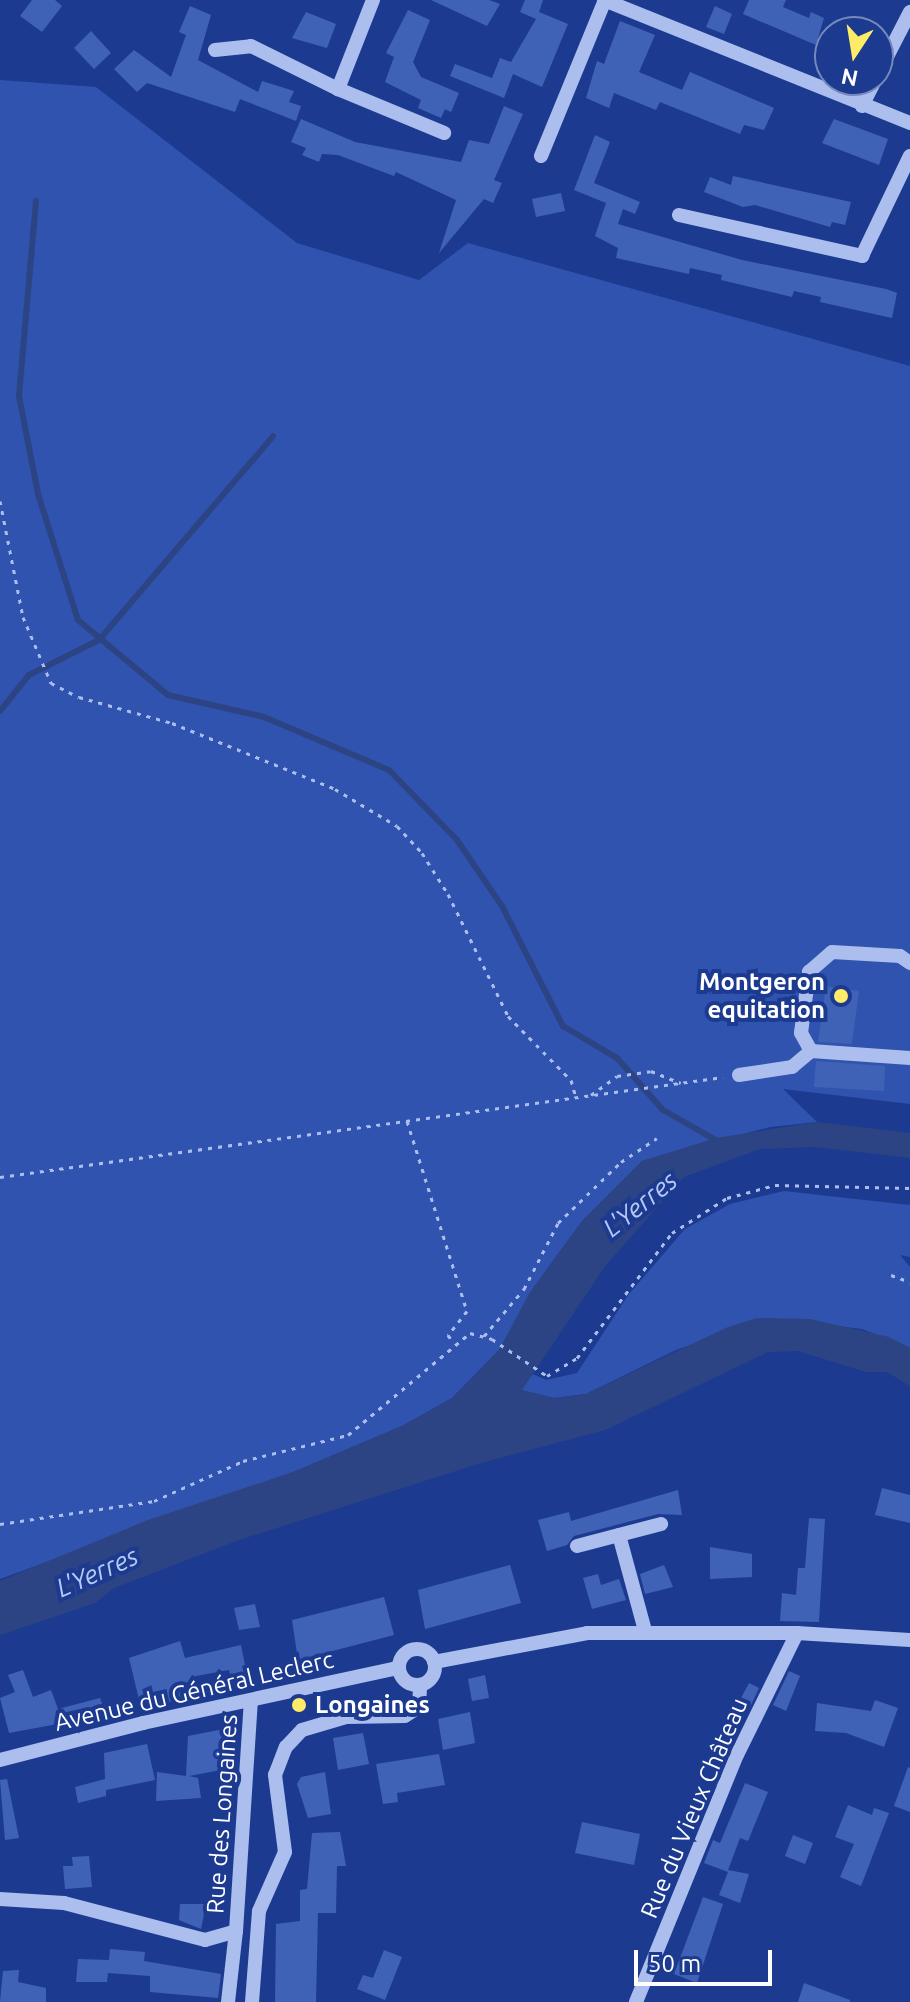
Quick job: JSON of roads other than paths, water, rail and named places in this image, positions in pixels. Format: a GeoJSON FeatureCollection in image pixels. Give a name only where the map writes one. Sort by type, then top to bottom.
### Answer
{"type":"FeatureCollection","features":[{"type":"Feature","properties":{"kind":"street"},"geometry":{"type":"LineString","coordinates":[[338,89],[373,0]]}},
{"type":"Feature","properties":{"kind":"street"},"geometry":{"type":"LineString","coordinates":[[541,156],[605,0],[910,123]]}},
{"type":"Feature","properties":{"kind":"street"},"geometry":{"type":"LineString","coordinates":[[894,43],[910,12]]}},
{"type":"Feature","properties":{"kind":"street"},"geometry":{"type":"LineString","coordinates":[[215,50],[251,46],[338,89],[444,133]]}},
{"type":"Feature","properties":{"kind":"street"},"geometry":{"type":"LineString","coordinates":[[862,106],[867,96]]}},
{"type":"Feature","properties":{"kind":"street"},"geometry":{"type":"LineString","coordinates":[[679,215],[862,256],[910,156]]}},
{"type":"Feature","properties":{"kind":"street"},"geometry":{"type":"LineString","coordinates":[[811,1051],[801,1033],[809,972],[832,952],[900,956],[910,963]]}},
{"type":"Feature","properties":{"kind":"street"},"geometry":{"type":"LineString","coordinates":[[739,1075],[792,1067],[811,1051],[910,1058]]}},
{"type":"Feature","properties":{"kind":"street"},"geometry":{"type":"LineString","coordinates":[[577,1546],[661,1524]]}},
{"type":"Feature","properties":{"kind":"street"},"geometry":{"type":"LineString","coordinates":[[619,1535],[645,1631]]}},
{"type":"Feature","properties":{"kind":"street","name":"Avenue du Général Leclerc"},"geometry":{"type":"LineString","coordinates":[[0,1760],[398,1668],[411,1650],[422,1650],[434,1662],[587,1633],[645,1631],[797,1633],[910,1640]]}},
{"type":"Feature","properties":{"kind":"street","name":"Rue du Vieux Château"},"geometry":{"type":"LineString","coordinates":[[636,2002],[731,1769],[797,1633]]}},
{"type":"Feature","properties":{"kind":"street"},"geometry":{"type":"LineString","coordinates":[[398,1668],[408,1683],[420,1685],[434,1674],[434,1662]]}},
{"type":"Feature","properties":{"kind":"street"},"geometry":{"type":"LineString","coordinates":[[252,2002],[259,1911],[285,1852],[275,1775],[286,1747],[302,1730],[346,1717],[405,1716],[419,1707],[420,1685]]}},
{"type":"Feature","properties":{"kind":"street","name":"Rue des Longaines"},"geometry":{"type":"LineString","coordinates":[[228,2002],[236,1931],[251,1700]]}},
{"type":"Feature","properties":{"kind":"street","name":"Rue des Longaines"},"geometry":{"type":"LineString","coordinates":[[0,1899],[64,1903],[205,1940],[236,1931]]}},
{"type":"Feature","properties":{"kind":"water","name":"L'Yerres"},"geometry":{"type":"Polygon","coordinates":[[[817,1122],[910,1133],[910,1158],[815,1147],[760,1149],[684,1177],[606,1265],[522,1390],[554,1398],[586,1394],[728,1327],[757,1318],[810,1319],[889,1337],[910,1348],[910,1386],[887,1372],[866,1372],[798,1351],[768,1352],[605,1430],[481,1463],[239,1540],[114,1588],[95,1603],[0,1635],[0,1581],[148,1520],[296,1471],[404,1425],[452,1398],[499,1350],[530,1292],[583,1220],[642,1161],[716,1138],[817,1122]]]}},
{"type":"Feature","properties":{"kind":"waterway"},"geometry":{"type":"LineString","coordinates":[[36,201],[19,396],[38,494],[78,620],[168,695],[264,717],[389,770],[457,840],[502,906],[563,1026],[617,1058],[663,1110],[719,1142]]}},
{"type":"Feature","properties":{"kind":"waterway"},"geometry":{"type":"LineString","coordinates":[[0,711],[29,675],[99,640],[273,436]]}},
{"type":"Feature","properties":{"kind":"place","name":"Montgeron equitation"},"geometry":{"type":"Point","coordinates":[841,996]}},
{"type":"Feature","properties":{"kind":"place","name":"Longaines"},"geometry":{"type":"Point","coordinates":[299,1705]}}]}
